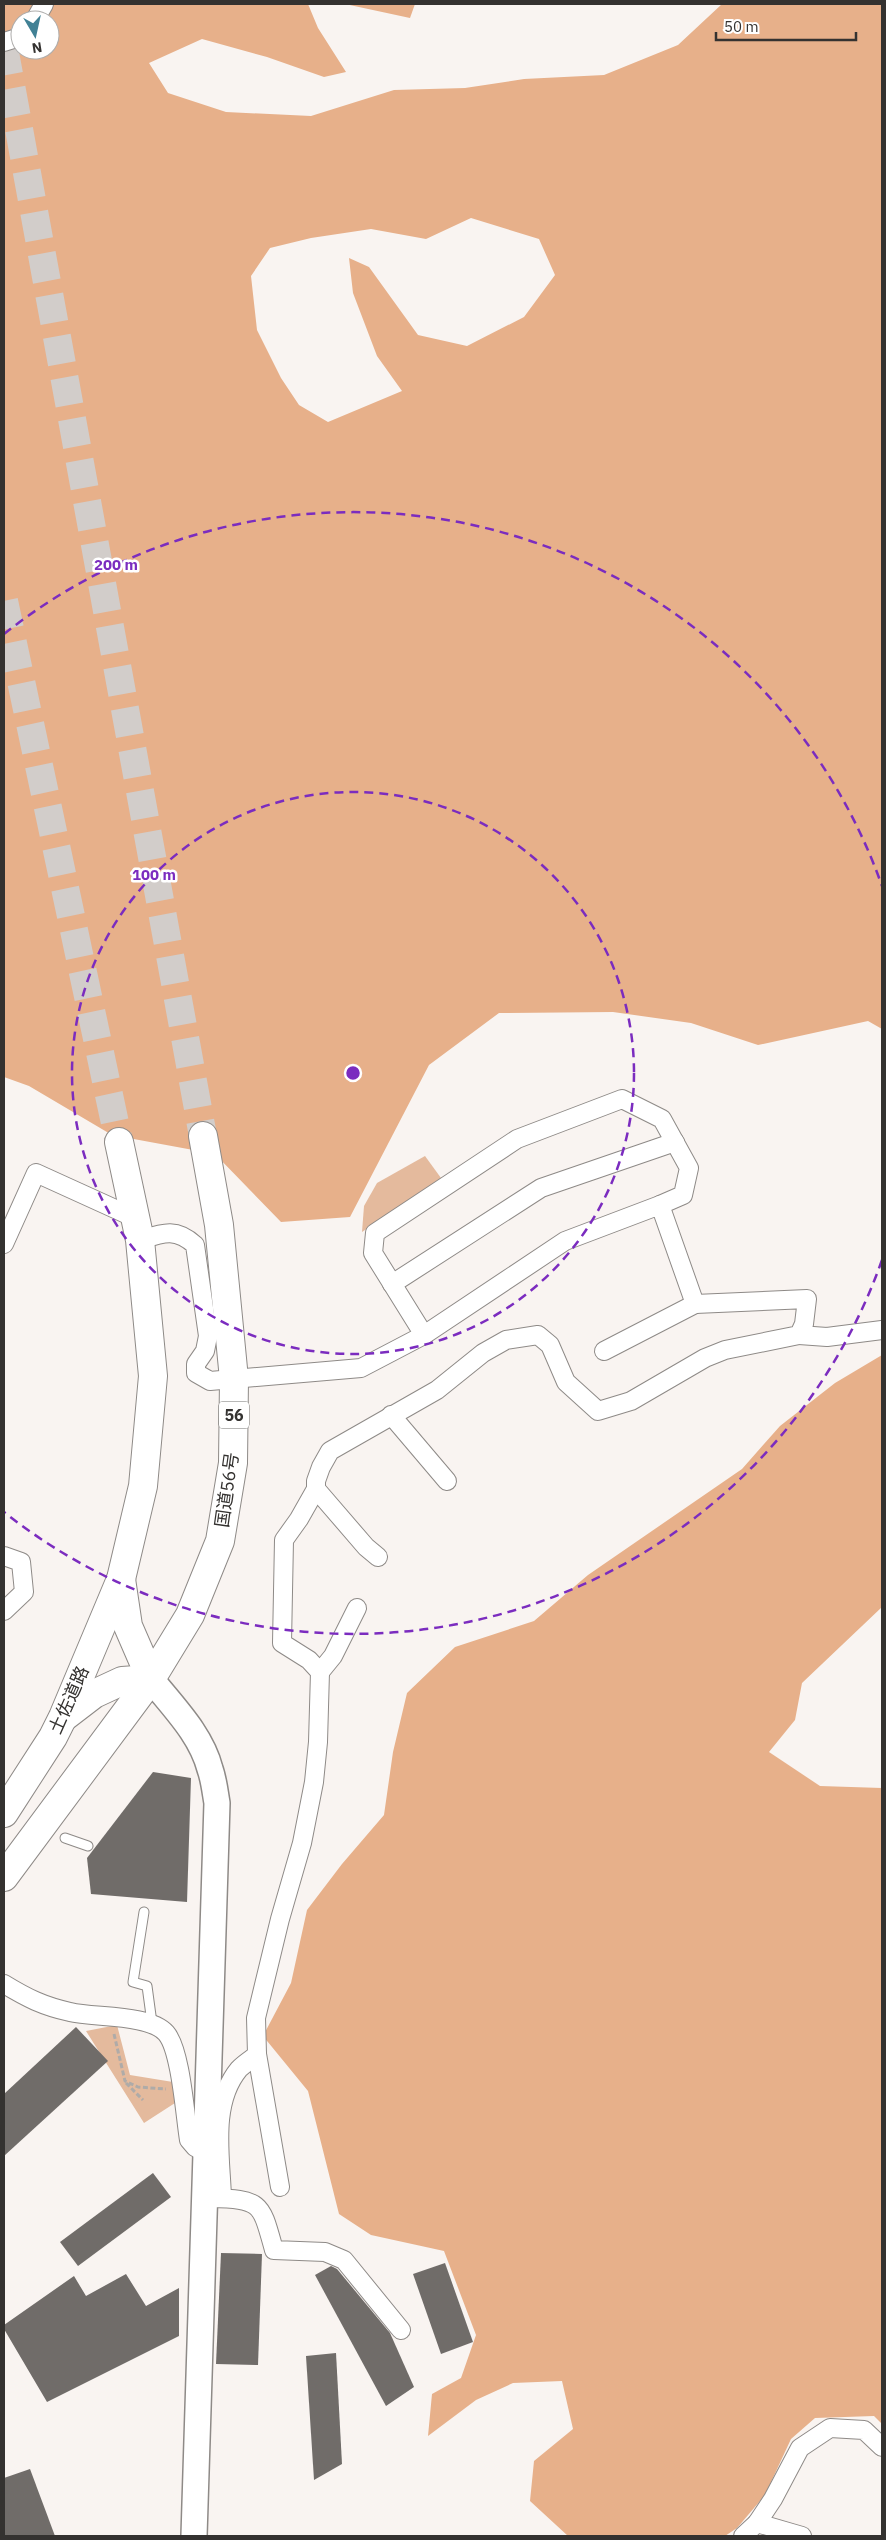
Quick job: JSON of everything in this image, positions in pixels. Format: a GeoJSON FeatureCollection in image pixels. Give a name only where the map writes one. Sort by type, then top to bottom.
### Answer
{"type":"FeatureCollection","features":[{"type":"Feature","properties":{"kind":"highway","name":"国道56号"},"geometry":{"type":"LineString","coordinates":[[151,1679],[190,1615],[220,1541],[233,1463],[234,1379],[219,1225],[203,1136]]}},
{"type":"Feature","properties":{"kind":"highway"},"geometry":{"type":"LineString","coordinates":[[63,1717],[94,1694],[122,1681],[151,1679],[128,1626],[121,1579],[143,1486],[153,1376],[137,1229],[119,1142]]}},
{"type":"Feature","properties":{"kind":"highway","name":"土佐道路"},"geometry":{"type":"LineString","coordinates":[[4,1813],[53,1737],[63,1717],[121,1579]]}},
{"type":"Feature","properties":{"kind":"highway","name":"56"},"geometry":{"type":"LineString","coordinates":[[4,1877],[151,1679]]}},
{"type":"Feature","properties":{"kind":"street"},"geometry":{"type":"LineString","coordinates":[[4,1244],[36,1173],[137,1229],[184,1235],[195,1245],[208,1336],[205,1351],[196,1364],[196,1373],[210,1381],[361,1368],[424,1335],[565,1240],[683,1195],[690,1168],[662,1119],[622,1099],[517,1139],[375,1233],[373,1253],[424,1335]]}},
{"type":"Feature","properties":{"kind":"street"},"geometry":{"type":"LineString","coordinates":[[392,1284],[542,1188],[675,1142]]}},
{"type":"Feature","properties":{"kind":"street"},"geometry":{"type":"LineString","coordinates":[[660,1205],[695,1304]]}},
{"type":"Feature","properties":{"kind":"street"},"geometry":{"type":"LineString","coordinates":[[604,1351],[695,1304],[807,1299],[804,1324],[799,1334]]}},
{"type":"Feature","properties":{"kind":"street"},"geometry":{"type":"LineString","coordinates":[[320,1672],[309,1660],[282,1643],[284,1540],[299,1519],[316,1489],[316,1481],[321,1467],[330,1451],[437,1390],[483,1353],[506,1340],[538,1335],[550,1345],[566,1382],[598,1411],[631,1401],[705,1358],[725,1350],[799,1334],[826,1337],[882,1330]]}},
{"type":"Feature","properties":{"kind":"street"},"geometry":{"type":"LineString","coordinates":[[391,1415],[447,1481]]}},
{"type":"Feature","properties":{"kind":"street"},"geometry":{"type":"LineString","coordinates":[[316,1489],[366,1547],[378,1556]]}},
{"type":"Feature","properties":{"kind":"street"},"geometry":{"type":"LineString","coordinates":[[4,1556],[21,1562],[24,1592],[4,1611]]}},
{"type":"Feature","properties":{"kind":"street"},"geometry":{"type":"LineString","coordinates":[[280,2187],[257,2054],[256,2018],[280,1919],[302,1843],[314,1782],[318,1742],[320,1672],[333,1656],[357,1608]]}},
{"type":"Feature","properties":{"kind":"street"},"geometry":{"type":"LineString","coordinates":[[151,1679],[188,1725],[199,1743],[210,1768],[217,1803],[206,2153],[213,2198]]}},
{"type":"Feature","properties":{"kind":"street"},"geometry":{"type":"LineString","coordinates":[[4,1984],[37,2004],[72,2013],[152,2023],[166,2033],[173,2048],[189,2140],[195,2147],[206,2153]]}},
{"type":"Feature","properties":{"kind":"street"},"geometry":{"type":"LineString","coordinates":[[194,2536],[213,2198],[220,2122],[226,2093],[239,2069],[257,2054]]}},
{"type":"Feature","properties":{"kind":"street"},"geometry":{"type":"LineString","coordinates":[[213,2198],[251,2201],[264,2213],[274,2250],[325,2252],[344,2260],[401,2330]]}},
{"type":"Feature","properties":{"kind":"street"},"geometry":{"type":"LineString","coordinates":[[743,2536],[757,2523],[773,2499],[800,2448],[830,2428],[864,2430],[882,2446]]}},
{"type":"Feature","properties":{"kind":"street"},"geometry":{"type":"LineString","coordinates":[[757,2523],[802,2536]]}},
{"type":"Feature","properties":{"kind":"lane"},"geometry":{"type":"LineString","coordinates":[[65,1838],[88,1846]]}},
{"type":"Feature","properties":{"kind":"lane"},"geometry":{"type":"LineString","coordinates":[[144,1912],[132,1982],[147,1986],[152,2023]]}},
{"type":"Feature","properties":{"kind":"path"},"geometry":{"type":"LineString","coordinates":[[110,2018],[124,2081],[143,2100]]}},
{"type":"Feature","properties":{"kind":"path"},"geometry":{"type":"LineString","coordinates":[[124,2081],[138,2087],[181,2090]]}},
{"type":"Feature","properties":{"kind":"shaded area"},"geometry":{"type":"Polygon","coordinates":[[[4,4],[308,4],[318,28],[346,72],[324,77],[267,57],[202,39],[149,63],[168,93],[226,112],[311,116],[394,90],[465,88],[524,79],[604,75],[678,45],[722,4],[882,4],[882,1029],[868,1021],[758,1045],[691,1023],[613,1012],[499,1013],[429,1065],[350,1217],[281,1222],[215,1154],[112,1135],[29,1086],[4,1077],[4,4]],[[471,218],[426,239],[371,229],[311,238],[270,248],[251,276],[257,330],[281,378],[299,405],[328,422],[402,391],[377,356],[353,293],[349,258],[369,267],[418,335],[467,346],[524,317],[555,275],[539,239],[471,218]]]}},
{"type":"Feature","properties":{"kind":"shaded area"},"geometry":{"type":"Polygon","coordinates":[[[345,4],[415,4],[410,18],[345,4]]]}},
{"type":"Feature","properties":{"kind":"shaded area"},"geometry":{"type":"Polygon","coordinates":[[[425,1156],[441,1178],[362,1232],[364,1206],[377,1183],[425,1156]]]}},
{"type":"Feature","properties":{"kind":"shaded area"},"geometry":{"type":"Polygon","coordinates":[[[882,1355],[882,1607],[802,1683],[795,1720],[769,1752],[820,1786],[882,1788],[882,2424],[874,2416],[815,2418],[791,2439],[765,2495],[737,2528],[725,2536],[568,2536],[530,2501],[534,2461],[573,2429],[562,2381],[513,2383],[476,2400],[428,2436],[432,2394],[461,2378],[476,2335],[444,2251],[371,2235],[339,2214],[308,2091],[263,2036],[291,1983],[307,1910],[342,1864],[384,1815],[393,1752],[407,1693],[455,1647],[534,1621],[588,1575],[742,1469],[780,1426],[835,1383],[882,1355]]]}},
{"type":"Feature","properties":{"kind":"shaded area"},"geometry":{"type":"Polygon","coordinates":[[[117,2025],[130,2075],[173,2082],[175,2103],[144,2123],[86,2031],[117,2025]]]}},
{"type":"Feature","properties":{"kind":"building"},"geometry":{"type":"Polygon","coordinates":[[[153,1772],[191,1778],[187,1902],[91,1894],[87,1858],[153,1772]]]}},
{"type":"Feature","properties":{"kind":"building"},"geometry":{"type":"Polygon","coordinates":[[[76,2027],[108,2061],[4,2156],[4,2094],[76,2027]]]}},
{"type":"Feature","properties":{"kind":"building"},"geometry":{"type":"Polygon","coordinates":[[[153,2173],[171,2197],[78,2266],[60,2242],[153,2173]]]}},
{"type":"Feature","properties":{"kind":"building"},"geometry":{"type":"Polygon","coordinates":[[[221,2253],[262,2254],[258,2365],[216,2364],[221,2253]]]}},
{"type":"Feature","properties":{"kind":"building"},"geometry":{"type":"Polygon","coordinates":[[[445,2263],[473,2342],[441,2354],[413,2274],[445,2263]]]}},
{"type":"Feature","properties":{"kind":"building"},"geometry":{"type":"Polygon","coordinates":[[[331,2266],[337,2269],[390,2333],[414,2387],[386,2406],[315,2275],[331,2266]]]}},
{"type":"Feature","properties":{"kind":"building"},"geometry":{"type":"Polygon","coordinates":[[[126,2274],[146,2306],[179,2288],[179,2336],[47,2402],[4,2329],[4,2325],[74,2276],[86,2296],[126,2274]]]}},
{"type":"Feature","properties":{"kind":"building"},"geometry":{"type":"Polygon","coordinates":[[[336,2353],[342,2464],[314,2480],[306,2356],[336,2353]]]}},
{"type":"Feature","properties":{"kind":"building"},"geometry":{"type":"Polygon","coordinates":[[[30,2469],[55,2536],[4,2536],[4,2478],[30,2469]]]}},
{"type":"Feature","properties":{"kind":"tunnel"},"geometry":{"type":"LineString","coordinates":[[4,47],[203,1136]]}},
{"type":"Feature","properties":{"kind":"tunnel"},"geometry":{"type":"LineString","coordinates":[[4,601],[119,1142]]}}]}
